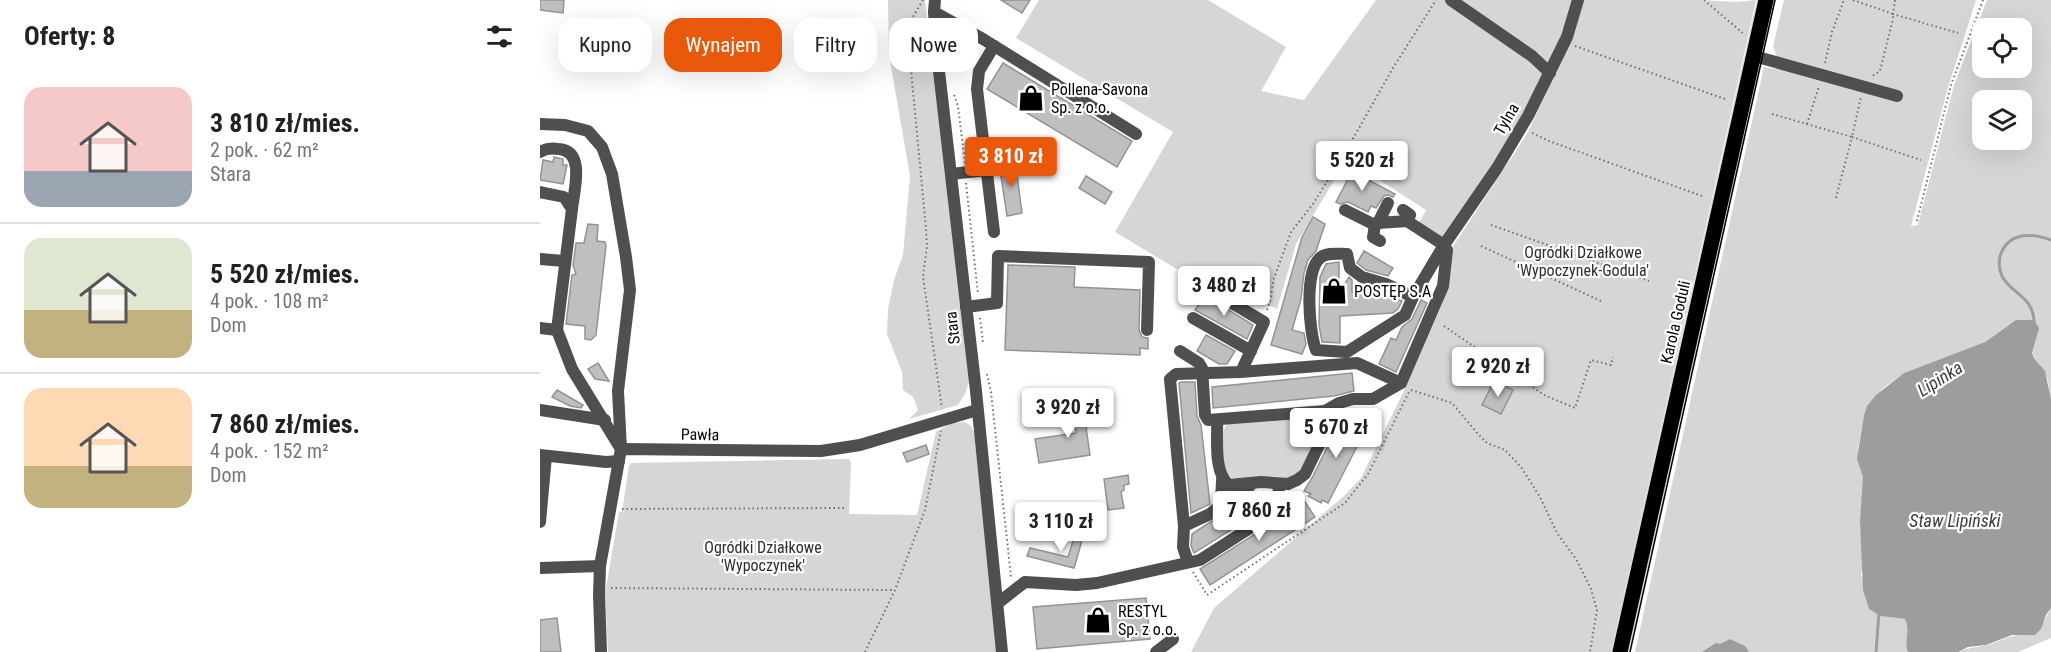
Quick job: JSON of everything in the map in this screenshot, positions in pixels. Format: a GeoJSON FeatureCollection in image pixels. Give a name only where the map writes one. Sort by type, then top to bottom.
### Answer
{"type":"FeatureCollection","features":[{"type":"Feature","properties":{"kind":"main road","name":"Karola Goduli"},"geometry":{"type":"LineString","coordinates":[[1620,652],[1766,0]]}},
{"type":"Feature","properties":{"kind":"street"},"geometry":{"type":"LineString","coordinates":[[1451,0],[1532,56],[1550,73]]}},
{"type":"Feature","properties":{"kind":"street","name":"Tylna"},"geometry":{"type":"LineString","coordinates":[[1413,297],[1386,284],[1362,277],[1350,268],[1347,254],[1328,254],[1320,258],[1313,270],[1309,301],[1313,342],[1316,350],[1347,352],[1405,315],[1444,245],[1497,168],[1523,125],[1567,38],[1578,0]]}},
{"type":"Feature","properties":{"kind":"street"},"geometry":{"type":"LineString","coordinates":[[935,6],[994,46],[1136,134]]}},
{"type":"Feature","properties":{"kind":"street","name":"Stara"},"geometry":{"type":"LineString","coordinates":[[935,6],[951,174],[973,306],[978,410],[1002,652]]}},
{"type":"Feature","properties":{"kind":"street"},"geometry":{"type":"LineString","coordinates":[[994,46],[979,71],[977,89],[994,232]]}},
{"type":"Feature","properties":{"kind":"street"},"geometry":{"type":"LineString","coordinates":[[1754,56],[1897,96]]}},
{"type":"Feature","properties":{"kind":"street"},"geometry":{"type":"LineString","coordinates":[[540,124],[565,125],[588,131],[603,147],[612,174],[630,290],[618,391],[621,449],[600,566],[601,652]]}},
{"type":"Feature","properties":{"kind":"street"},"geometry":{"type":"LineString","coordinates":[[540,152],[546,149],[565,149],[571,152],[576,160],[557,330],[572,369],[621,449]]}},
{"type":"Feature","properties":{"kind":"street"},"geometry":{"type":"LineString","coordinates":[[951,174],[987,170]]}},
{"type":"Feature","properties":{"kind":"street"},"geometry":{"type":"LineString","coordinates":[[540,192],[564,197],[572,210]]}},
{"type":"Feature","properties":{"kind":"street"},"geometry":{"type":"LineString","coordinates":[[1380,240],[1373,237],[1376,224],[1388,203]]}},
{"type":"Feature","properties":{"kind":"street"},"geometry":{"type":"LineString","coordinates":[[1180,351],[1199,363],[1204,373],[1205,415],[1208,420],[1325,411],[1339,403],[1353,399],[1373,399],[1401,383],[1443,286],[1447,250],[1444,245],[1405,216],[1376,224],[1345,210]]}},
{"type":"Feature","properties":{"kind":"street"},"geometry":{"type":"LineString","coordinates":[[973,306],[997,303],[998,256],[1149,262],[1147,330]]}},
{"type":"Feature","properties":{"kind":"street"},"geometry":{"type":"LineString","coordinates":[[540,259],[564,261]]}},
{"type":"Feature","properties":{"kind":"street"},"geometry":{"type":"LineString","coordinates":[[1212,291],[1264,322],[1240,372]]}},
{"type":"Feature","properties":{"kind":"street"},"geometry":{"type":"LineString","coordinates":[[1193,318],[1251,351]]}},
{"type":"Feature","properties":{"kind":"street"},"geometry":{"type":"LineString","coordinates":[[540,328],[557,330]]}},
{"type":"Feature","properties":{"kind":"street"},"geometry":{"type":"LineString","coordinates":[[1188,562],[1183,547],[1184,526],[1170,379],[1176,374],[1240,372],[1357,363],[1401,383]]}},
{"type":"Feature","properties":{"kind":"street"},"geometry":{"type":"LineString","coordinates":[[1222,480],[1229,485],[1257,482],[1288,484],[1305,474],[1339,403]]}},
{"type":"Feature","properties":{"kind":"street"},"geometry":{"type":"LineString","coordinates":[[540,410],[604,420]]}},
{"type":"Feature","properties":{"kind":"street","name":"Pawła"},"geometry":{"type":"LineString","coordinates":[[621,449],[821,451],[860,445],[978,410]]}},
{"type":"Feature","properties":{"kind":"street"},"geometry":{"type":"LineString","coordinates":[[1217,420],[1219,469],[1222,480],[1221,505]]}},
{"type":"Feature","properties":{"kind":"street"},"geometry":{"type":"LineString","coordinates":[[540,522],[543,455],[619,462]]}},
{"type":"Feature","properties":{"kind":"street"},"geometry":{"type":"LineString","coordinates":[[1184,526],[1210,514],[1257,482]]}},
{"type":"Feature","properties":{"kind":"street"},"geometry":{"type":"LineString","coordinates":[[998,603],[1025,582],[1076,585],[1097,583],[1200,560],[1264,519],[1276,504],[1280,484]]}},
{"type":"Feature","properties":{"kind":"street"},"geometry":{"type":"LineString","coordinates":[[540,568],[600,566]]}},
{"type":"Feature","properties":{"kind":"street"},"geometry":{"type":"LineString","coordinates":[[1156,652],[1173,639]]}},
{"type":"Feature","properties":{"kind":"path"},"geometry":{"type":"LineString","coordinates":[[865,652],[895,590],[925,510],[943,420],[923,277],[927,246],[926,230],[908,38],[910,22],[922,0]]}},
{"type":"Feature","properties":{"kind":"path"},"geometry":{"type":"LineString","coordinates":[[1264,322],[1274,278],[1291,232],[1313,204],[1436,0]]}},
{"type":"Feature","properties":{"kind":"path"},"geometry":{"type":"LineString","coordinates":[[1704,0],[1750,40]]}},
{"type":"Feature","properties":{"kind":"path"},"geometry":{"type":"LineString","coordinates":[[1807,124],[1832,32],[1844,0]]}},
{"type":"Feature","properties":{"kind":"path"},"geometry":{"type":"LineString","coordinates":[[1853,0],[1958,33]]}},
{"type":"Feature","properties":{"kind":"path"},"geometry":{"type":"LineString","coordinates":[[1836,198],[1863,87],[1867,79],[1880,71],[1893,19],[1895,0]]}},
{"type":"Feature","properties":{"kind":"path"},"geometry":{"type":"LineString","coordinates":[[1917,221],[1952,85],[1983,0]]}},
{"type":"Feature","properties":{"kind":"path"},"geometry":{"type":"LineString","coordinates":[[1575,46],[1725,99]]}},
{"type":"Feature","properties":{"kind":"path"},"geometry":{"type":"LineString","coordinates":[[953,91],[958,106],[965,173],[973,306],[984,351]]}},
{"type":"Feature","properties":{"kind":"path"},"geometry":{"type":"LineString","coordinates":[[1772,114],[1921,160]]}},
{"type":"Feature","properties":{"kind":"path"},"geometry":{"type":"LineString","coordinates":[[1523,125],[1533,134],[1549,141],[1702,196]]}},
{"type":"Feature","properties":{"kind":"path"},"geometry":{"type":"LineString","coordinates":[[1491,225],[1649,281]]}},
{"type":"Feature","properties":{"kind":"path"},"geometry":{"type":"LineString","coordinates":[[1481,246],[1601,301]]}},
{"type":"Feature","properties":{"kind":"path"},"geometry":{"type":"LineString","coordinates":[[1444,326],[1544,395],[1575,408],[1591,360],[1611,365],[1613,357]]}},
{"type":"Feature","properties":{"kind":"path"},"geometry":{"type":"LineString","coordinates":[[1486,354],[1484,356],[1507,382]]}},
{"type":"Feature","properties":{"kind":"path"},"geometry":{"type":"LineString","coordinates":[[987,374],[991,392],[1012,585],[1008,595]]}},
{"type":"Feature","properties":{"kind":"path"},"geometry":{"type":"LineString","coordinates":[[1188,562],[1207,595],[1345,503],[1368,474],[1410,390],[1452,403],[1487,443],[1505,450],[1521,467],[1540,497],[1557,533],[1576,559],[1591,589],[1598,610],[1590,652]]}},
{"type":"Feature","properties":{"kind":"path"},"geometry":{"type":"LineString","coordinates":[[611,508],[844,508]]}},
{"type":"Feature","properties":{"kind":"path"},"geometry":{"type":"LineString","coordinates":[[600,586],[605,588],[895,590]]}},
{"type":"Feature","properties":{"kind":"green space"},"geometry":{"type":"Polygon","coordinates":[[[888,0],[925,0],[927,18],[889,18],[889,55],[888,0]]]}},
{"type":"Feature","properties":{"kind":"green space"},"geometry":{"type":"Polygon","coordinates":[[[1039,0],[1208,0],[1286,47],[1261,91],[1304,100],[1376,0],[1573,0],[1562,35],[1519,124],[1445,237],[1441,238],[1418,225],[1426,210],[1347,159],[1296,244],[1277,309],[1198,267],[1190,277],[1115,232],[1173,132],[1016,38],[1039,0]]]}},
{"type":"Feature","properties":{"kind":"green space","name":"Ogródki Działkowe 'Wypoczynek-Godula'"},"geometry":{"type":"Polygon","coordinates":[[[1582,0],[1737,2],[1756,0],[1611,652],[1191,652],[1214,608],[1344,496],[1361,478],[1402,395],[1441,307],[1446,292],[1448,254],[1527,134],[1571,40],[1582,0]]]}},
{"type":"Feature","properties":{"kind":"green space"},"geometry":{"type":"Polygon","coordinates":[[[1784,0],[1976,0],[1949,84],[1911,226],[1918,225],[1954,85],[1972,39],[1972,78],[2032,78],[2032,18],[1980,18],[1987,0],[2051,0],[2051,399],[2046,375],[2033,354],[2033,343],[2037,336],[2010,324],[1985,342],[1904,373],[1882,389],[1867,406],[1858,450],[1860,469],[1864,476],[1860,521],[1863,562],[1861,575],[1880,616],[1905,619],[1908,652],[1635,652],[1764,67],[1776,69],[1777,57],[1773,46],[1784,0]]]}},
{"type":"Feature","properties":{"kind":"green space"},"geometry":{"type":"Polygon","coordinates":[[[892,72],[934,72],[970,379],[958,405],[909,419],[918,410],[913,397],[903,390],[902,372],[887,334],[888,309],[894,280],[903,255],[910,176],[892,72]]]}},
{"type":"Feature","properties":{"kind":"green space"},"geometry":{"type":"Polygon","coordinates":[[[1321,417],[1325,422],[1316,443],[1296,474],[1278,479],[1257,477],[1235,479],[1228,475],[1222,454],[1225,426],[1231,423],[1321,417]]]}},
{"type":"Feature","properties":{"kind":"green space","name":"Ogródki Działkowe 'Wypoczynek'"},"geometry":{"type":"Polygon","coordinates":[[[964,422],[970,425],[974,432],[997,652],[608,652],[605,594],[619,512],[622,512],[631,463],[849,459],[851,463],[849,514],[917,515],[936,432],[951,423],[964,422]]]}},
{"type":"Feature","properties":{"kind":"green space"},"geometry":{"type":"Polygon","coordinates":[[[2051,608],[2051,638],[2018,652],[1958,652],[2013,636],[2030,635],[2044,621],[2051,608]]]}},
{"type":"Feature","properties":{"kind":"water","name":"Staw Lipiński"},"geometry":{"type":"Polygon","coordinates":[[[2016,320],[2034,320],[2039,328],[2032,353],[2045,371],[2051,399],[2051,608],[2041,629],[2035,635],[2012,635],[1958,652],[1908,652],[1905,619],[1880,616],[1869,609],[1863,590],[1860,521],[1863,477],[1857,459],[1864,415],[1867,406],[1876,395],[1904,373],[1985,342],[2016,320]]]}},
{"type":"Feature","properties":{"kind":"water"},"geometry":{"type":"Polygon","coordinates":[[[1730,639],[1745,646],[1749,652],[1702,652],[1716,643],[1720,644],[1730,639]]]}},
{"type":"Feature","properties":{"kind":"building"},"geometry":{"type":"Polygon","coordinates":[[[540,0],[564,0],[563,13],[540,10],[540,0]]]}},
{"type":"Feature","properties":{"kind":"building"},"geometry":{"type":"Polygon","coordinates":[[[1001,0],[1030,0],[1022,13],[1001,0]]]}},
{"type":"Feature","properties":{"kind":"building"},"geometry":{"type":"Polygon","coordinates":[[[1003,63],[1132,141],[1117,167],[987,89],[1003,63]]]}},
{"type":"Feature","properties":{"kind":"building"},"geometry":{"type":"Polygon","coordinates":[[[554,157],[563,159],[563,165],[567,165],[563,184],[540,180],[543,160],[553,162],[554,157]]]}},
{"type":"Feature","properties":{"kind":"building"},"geometry":{"type":"Polygon","coordinates":[[[1015,160],[1022,213],[1007,216],[999,163],[1015,160]]]}},
{"type":"Feature","properties":{"kind":"building"},"geometry":{"type":"Polygon","coordinates":[[[1349,166],[1357,170],[1355,173],[1395,194],[1393,197],[1384,196],[1376,208],[1371,206],[1368,212],[1348,202],[1340,204],[1336,202],[1349,177],[1344,175],[1349,166]]]}},
{"type":"Feature","properties":{"kind":"building"},"geometry":{"type":"Polygon","coordinates":[[[1086,176],[1112,192],[1105,204],[1079,188],[1086,176]]]}},
{"type":"Feature","properties":{"kind":"building"},"geometry":{"type":"Polygon","coordinates":[[[1313,217],[1325,224],[1316,251],[1308,260],[1301,299],[1292,330],[1304,333],[1306,344],[1302,354],[1271,345],[1302,237],[1313,217]]]}},
{"type":"Feature","properties":{"kind":"building"},"geometry":{"type":"Polygon","coordinates":[[[588,224],[598,225],[597,241],[605,242],[606,246],[596,335],[591,340],[585,339],[585,326],[566,324],[572,275],[576,274],[573,265],[576,243],[584,243],[588,224]]]}},
{"type":"Feature","properties":{"kind":"building"},"geometry":{"type":"Polygon","coordinates":[[[1364,251],[1393,268],[1388,276],[1366,270],[1357,263],[1364,251]]]}},
{"type":"Feature","properties":{"kind":"building"},"geometry":{"type":"Polygon","coordinates":[[[1339,262],[1339,294],[1349,277],[1352,280],[1352,292],[1379,291],[1402,301],[1393,313],[1340,316],[1340,343],[1322,342],[1319,325],[1320,277],[1326,264],[1339,262]]]}},
{"type":"Feature","properties":{"kind":"building"},"geometry":{"type":"Polygon","coordinates":[[[1008,265],[1075,267],[1074,287],[1140,290],[1139,330],[1142,337],[1148,338],[1148,349],[1140,348],[1140,355],[1005,350],[1008,265]]]}},
{"type":"Feature","properties":{"kind":"building"},"geometry":{"type":"Polygon","coordinates":[[[1205,295],[1253,325],[1247,339],[1195,310],[1205,295]]]}},
{"type":"Feature","properties":{"kind":"building"},"geometry":{"type":"Polygon","coordinates":[[[1421,300],[1427,303],[1396,372],[1379,364],[1391,338],[1396,340],[1402,327],[1412,319],[1421,300]]]}},
{"type":"Feature","properties":{"kind":"building"},"geometry":{"type":"Polygon","coordinates":[[[1206,335],[1235,351],[1227,364],[1219,364],[1197,351],[1206,335]]]}},
{"type":"Feature","properties":{"kind":"building"},"geometry":{"type":"Polygon","coordinates":[[[598,363],[609,381],[595,379],[588,369],[598,363]]]}},
{"type":"Feature","properties":{"kind":"building"},"geometry":{"type":"Polygon","coordinates":[[[1352,373],[1354,391],[1334,396],[1213,408],[1212,387],[1352,373]]]}},
{"type":"Feature","properties":{"kind":"building"},"geometry":{"type":"Polygon","coordinates":[[[1494,381],[1513,390],[1501,414],[1482,405],[1494,381]]]}},
{"type":"Feature","properties":{"kind":"building"},"geometry":{"type":"Polygon","coordinates":[[[1195,382],[1197,416],[1201,425],[1210,504],[1191,513],[1179,383],[1195,382]]]}},
{"type":"Feature","properties":{"kind":"building"},"geometry":{"type":"Polygon","coordinates":[[[557,390],[583,405],[581,408],[570,406],[552,397],[557,390]]]}},
{"type":"Feature","properties":{"kind":"building"},"geometry":{"type":"Polygon","coordinates":[[[1093,406],[1096,425],[1086,427],[1090,455],[1039,463],[1035,439],[1076,433],[1072,409],[1093,406]]]}},
{"type":"Feature","properties":{"kind":"building"},"geometry":{"type":"Polygon","coordinates":[[[1344,413],[1368,425],[1328,503],[1322,500],[1321,503],[1304,491],[1344,413]]]}},
{"type":"Feature","properties":{"kind":"building"},"geometry":{"type":"Polygon","coordinates":[[[926,445],[929,454],[907,462],[903,453],[926,445]]]}},
{"type":"Feature","properties":{"kind":"building"},"geometry":{"type":"Polygon","coordinates":[[[1128,475],[1129,484],[1124,485],[1124,490],[1121,492],[1124,508],[1108,510],[1104,479],[1128,475]]]}},
{"type":"Feature","properties":{"kind":"building"},"geometry":{"type":"Polygon","coordinates":[[[1255,493],[1263,507],[1258,513],[1194,553],[1191,546],[1192,534],[1255,493]]]}},
{"type":"Feature","properties":{"kind":"building"},"geometry":{"type":"Polygon","coordinates":[[[1303,499],[1315,517],[1210,585],[1200,569],[1268,526],[1276,517],[1303,499]]]}},
{"type":"Feature","properties":{"kind":"building"},"geometry":{"type":"Polygon","coordinates":[[[1077,528],[1085,530],[1074,568],[1027,556],[1030,548],[1068,557],[1077,528]]]}},
{"type":"Feature","properties":{"kind":"building"},"geometry":{"type":"Polygon","coordinates":[[[1146,598],[1150,639],[1037,649],[1033,607],[1146,598]]]}},
{"type":"Feature","properties":{"kind":"building"},"geometry":{"type":"Polygon","coordinates":[[[557,618],[561,652],[540,652],[540,620],[557,618]]]}},
{"type":"Feature","properties":{"kind":"waterway","name":"Lipinka"},"geometry":{"type":"LineString","coordinates":[[2034,321],[2033,313],[2026,300],[2010,287],[2002,276],[1999,266],[2001,252],[2010,241],[2020,236],[2035,236],[2051,240]]}},
{"type":"Feature","properties":{"kind":"waterway","name":"Lipinka"},"geometry":{"type":"LineString","coordinates":[[1876,652],[1879,612]]}},
{"type":"Feature","properties":{"kind":"tram line"},"geometry":{"type":"LineString","coordinates":[[1630,652],[1775,0]]}},
{"type":"Feature","properties":{"kind":"place","name":"Pollena-Savona Sp. z o.o."},"geometry":{"type":"Point","coordinates":[1031,98]}},
{"type":"Feature","properties":{"kind":"place","name":"POSTĘP S.A"},"geometry":{"type":"Point","coordinates":[1334,291]}},
{"type":"Feature","properties":{"kind":"place","name":"RESTYL Sp. z o.o."},"geometry":{"type":"Point","coordinates":[1098,620]}}]}
